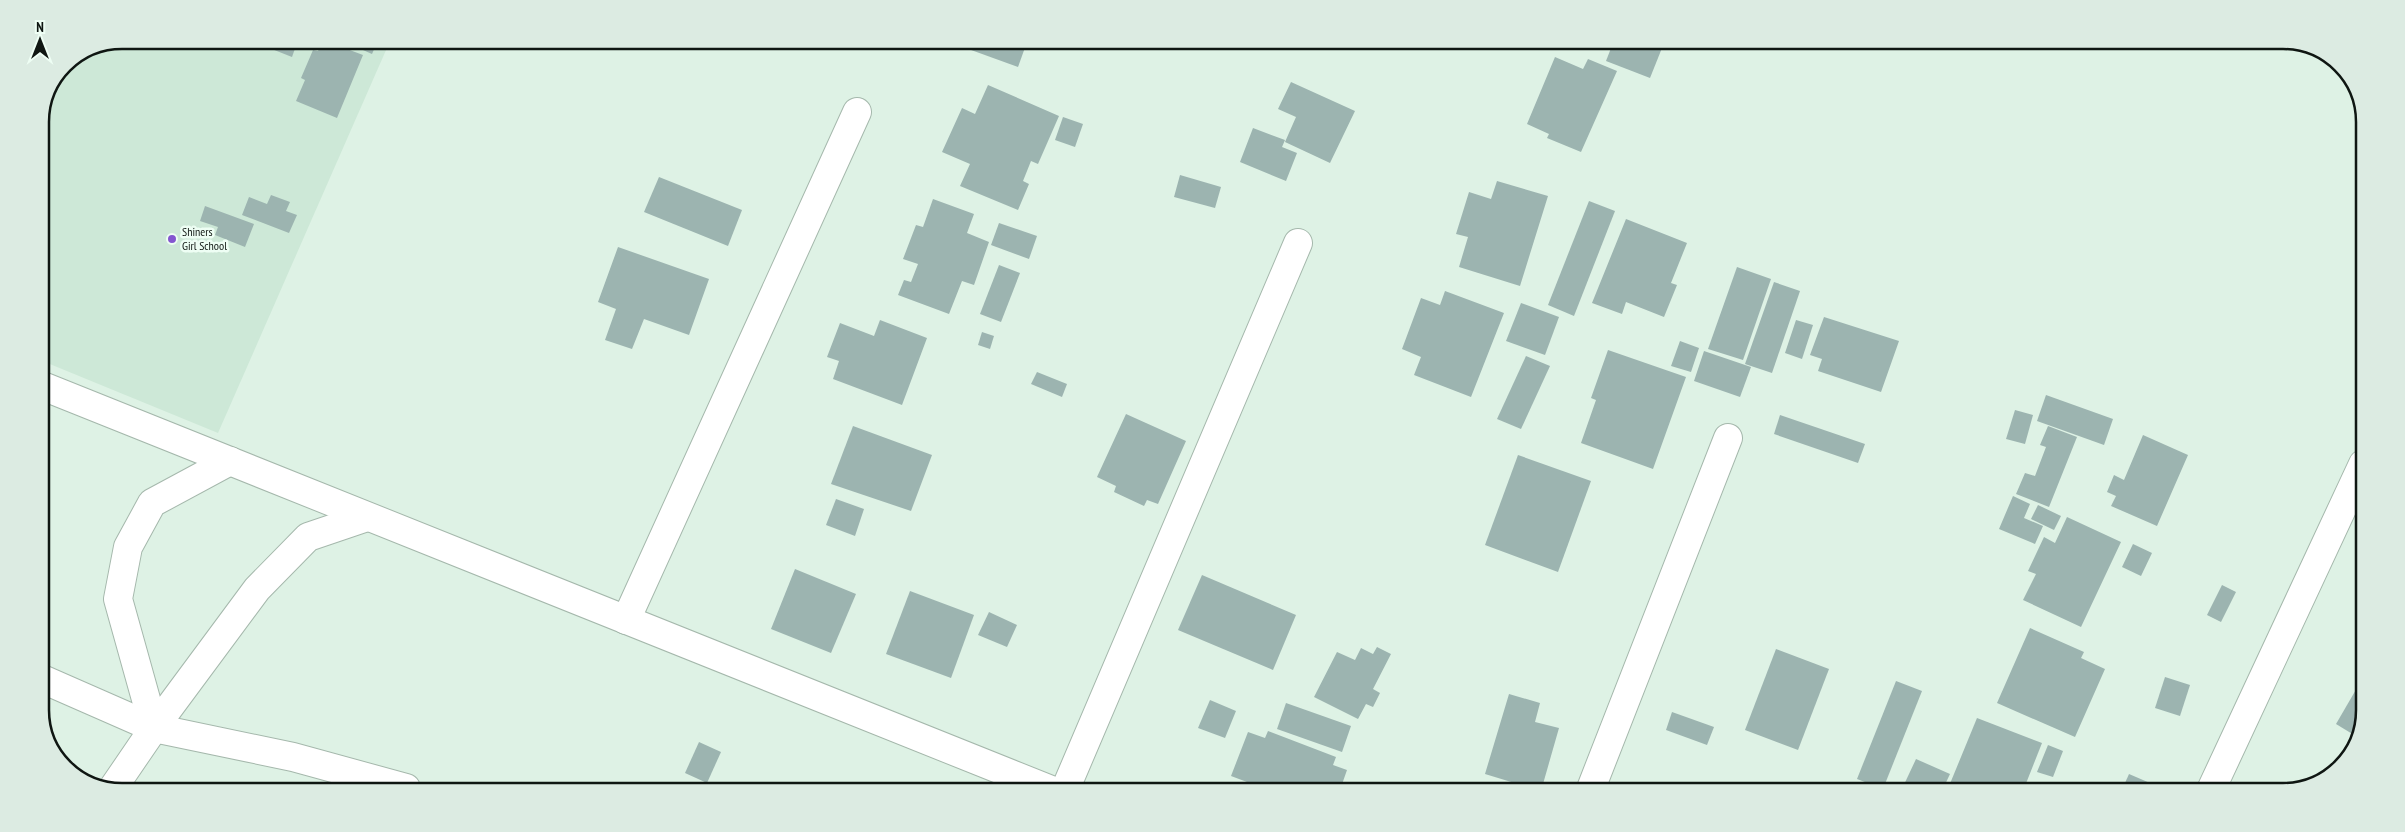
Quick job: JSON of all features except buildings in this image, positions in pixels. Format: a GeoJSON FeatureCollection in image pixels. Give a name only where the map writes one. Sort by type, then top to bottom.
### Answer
{"type":"FeatureCollection","features":[{"type":"Feature","properties":{"kind":"street"},"geometry":{"type":"LineString","coordinates":[[626,620],[858,112]]}},
{"type":"Feature","properties":{"kind":"street"},"geometry":{"type":"LineString","coordinates":[[1068,783],[1298,243]]}},
{"type":"Feature","properties":{"kind":"street"},"geometry":{"type":"LineString","coordinates":[[49,389],[1034,783]]}},
{"type":"Feature","properties":{"kind":"street"},"geometry":{"type":"LineString","coordinates":[[1593,783],[1728,438]]}},
{"type":"Feature","properties":{"kind":"street"},"geometry":{"type":"LineString","coordinates":[[154,728],[118,599],[128,547],[152,503],[230,461]]}},
{"type":"Feature","properties":{"kind":"street"},"geometry":{"type":"LineString","coordinates":[[2214,783],[2356,494]]}},
{"type":"Feature","properties":{"kind":"street"},"geometry":{"type":"LineString","coordinates":[[116,783],[154,728],[257,589],[308,537],[367,516]]}},
{"type":"Feature","properties":{"kind":"street"},"geometry":{"type":"LineString","coordinates":[[49,682],[154,728],[293,757],[388,783]]}},
{"type":"Feature","properties":{"kind":"shaded area","name":"Shiners Girl School"},"geometry":{"type":"Polygon","coordinates":[[[122,49],[386,49],[218,433],[49,364],[50,108],[54,94],[70,70],[94,54],[122,49]]]}},
{"type":"Feature","properties":{"kind":"place","name":"Shiners Girl School"},"geometry":{"type":"Point","coordinates":[172,239]}}]}
